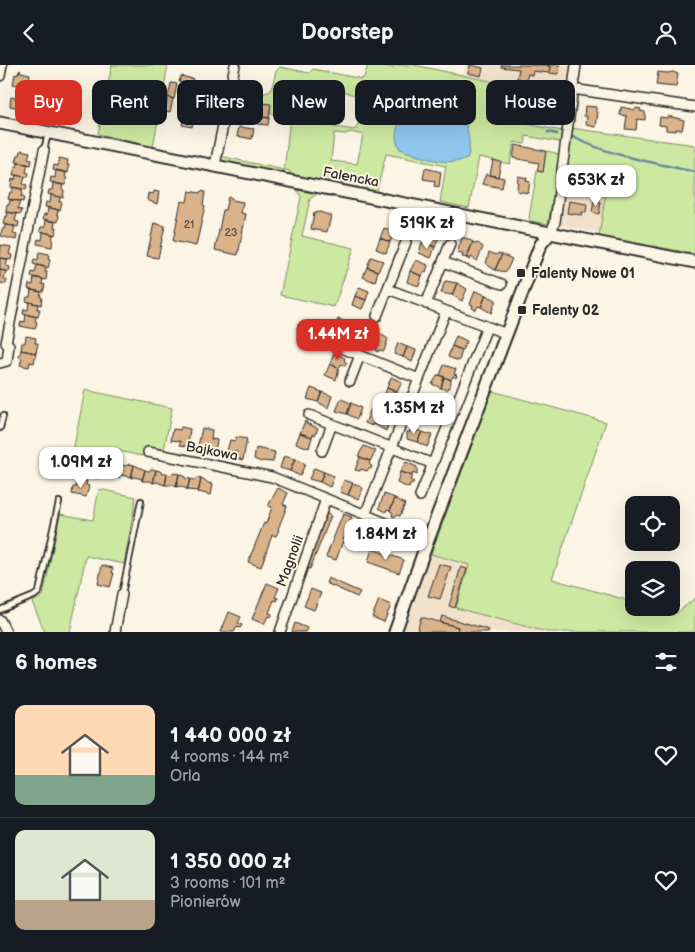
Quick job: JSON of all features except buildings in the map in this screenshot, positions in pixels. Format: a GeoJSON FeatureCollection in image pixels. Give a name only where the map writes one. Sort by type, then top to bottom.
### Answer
{"type":"FeatureCollection","features":[{"type":"Feature","properties":{"kind":"street"},"geometry":{"type":"LineString","coordinates":[[0,76],[2,65]]}},
{"type":"Feature","properties":{"kind":"street"},"geometry":{"type":"LineString","coordinates":[[215,165],[236,65]]}},
{"type":"Feature","properties":{"kind":"street"},"geometry":{"type":"LineString","coordinates":[[574,80],[576,65]]}},
{"type":"Feature","properties":{"kind":"street"},"geometry":{"type":"LineString","coordinates":[[575,89],[695,107]]}},
{"type":"Feature","properties":{"kind":"street","name":"Falencka"},"geometry":{"type":"LineString","coordinates":[[0,123],[695,262]]}},
{"type":"Feature","properties":{"kind":"street"},"geometry":{"type":"LineString","coordinates":[[396,632],[428,540],[506,334],[541,244],[555,222],[567,125]]}},
{"type":"Feature","properties":{"kind":"street"},"geometry":{"type":"LineString","coordinates":[[0,363],[7,361],[10,347],[3,343],[44,150]]}},
{"type":"Feature","properties":{"kind":"street"},"geometry":{"type":"LineString","coordinates":[[377,317],[406,242]]}},
{"type":"Feature","properties":{"kind":"street"},"geometry":{"type":"LineString","coordinates":[[426,303],[450,244]]}},
{"type":"Feature","properties":{"kind":"street"},"geometry":{"type":"LineString","coordinates":[[443,262],[502,284]]}},
{"type":"Feature","properties":{"kind":"street"},"geometry":{"type":"LineString","coordinates":[[388,289],[506,334]]}},
{"type":"Feature","properties":{"kind":"street"},"geometry":{"type":"LineString","coordinates":[[365,515],[446,311]]}},
{"type":"Feature","properties":{"kind":"street"},"geometry":{"type":"LineString","coordinates":[[420,495],[487,327]]}},
{"type":"Feature","properties":{"kind":"street"},"geometry":{"type":"LineString","coordinates":[[332,344],[419,379]]}},
{"type":"Feature","properties":{"kind":"street"},"geometry":{"type":"LineString","coordinates":[[350,381],[360,355]]}},
{"type":"Feature","properties":{"kind":"street"},"geometry":{"type":"LineString","coordinates":[[309,415],[433,464]]}},
{"type":"Feature","properties":{"kind":"street"},"geometry":{"type":"LineString","coordinates":[[322,451],[332,424]]}},
{"type":"Feature","properties":{"kind":"street","name":"Bajkowa"},"geometry":{"type":"LineString","coordinates":[[148,452],[272,477],[428,540]]}},
{"type":"Feature","properties":{"kind":"street","name":"Magnolii"},"geometry":{"type":"LineString","coordinates":[[280,632],[326,499]]}},
{"type":"Feature","properties":{"kind":"street"},"geometry":{"type":"LineString","coordinates":[[115,632],[122,594]]}},
{"type":"Feature","properties":{"kind":"street"},"geometry":{"type":"LineString","coordinates":[[0,620],[6,632]]}},
{"type":"Feature","properties":{"kind":"lane"},"geometry":{"type":"LineString","coordinates":[[44,150],[48,132]]}},
{"type":"Feature","properties":{"kind":"lane"},"geometry":{"type":"LineString","coordinates":[[0,428],[2,415]]}},
{"type":"Feature","properties":{"kind":"lane"},"geometry":{"type":"LineString","coordinates":[[122,594],[141,501]]}},
{"type":"Feature","properties":{"kind":"lane"},"geometry":{"type":"LineString","coordinates":[[0,610],[34,596],[39,592],[59,502]]}},
{"type":"Feature","properties":{"kind":"shaded area"},"geometry":{"type":"Polygon","coordinates":[[[466,65],[571,65],[569,80],[486,80],[463,75],[466,65]]]}},
{"type":"Feature","properties":{"kind":"shaded area"},"geometry":{"type":"Polygon","coordinates":[[[568,167],[609,173],[600,233],[563,226],[560,223],[568,167]]]}},
{"type":"Feature","properties":{"kind":"shaded area"},"geometry":{"type":"Polygon","coordinates":[[[431,554],[469,565],[456,608],[547,632],[403,632],[431,554]]]}},
{"type":"Feature","properties":{"kind":"green space"},"geometry":{"type":"Polygon","coordinates":[[[112,65],[168,65],[165,80],[109,80],[112,65]]]}},
{"type":"Feature","properties":{"kind":"green space"},"geometry":{"type":"Polygon","coordinates":[[[368,65],[393,68],[396,65],[414,65],[486,80],[486,125],[532,125],[562,131],[560,142],[526,136],[525,144],[514,142],[510,164],[479,157],[469,208],[440,202],[446,166],[386,154],[376,194],[289,176],[290,171],[284,170],[289,125],[320,125],[355,130],[358,125],[436,125],[415,155],[453,162],[466,125],[476,125],[476,80],[355,80],[355,95],[345,92],[345,80],[274,80],[276,71],[280,67],[309,73],[313,69],[362,79],[368,65]],[[351,132],[345,134],[334,133],[331,161],[357,164],[363,135],[351,132]]]}},
{"type":"Feature","properties":{"kind":"green space"},"geometry":{"type":"Polygon","coordinates":[[[273,83],[273,114],[271,114],[270,104],[263,103],[263,93],[271,91],[273,83]]]}},
{"type":"Feature","properties":{"kind":"green space"},"geometry":{"type":"Polygon","coordinates":[[[100,125],[157,125],[153,147],[98,134],[100,125]]]}},
{"type":"Feature","properties":{"kind":"green space"},"geometry":{"type":"Polygon","coordinates":[[[570,128],[695,145],[695,254],[599,236],[609,173],[564,166],[570,128]]]}},
{"type":"Feature","properties":{"kind":"green space"},"geometry":{"type":"Polygon","coordinates":[[[546,151],[556,153],[560,157],[548,224],[531,221],[529,218],[537,171],[543,172],[546,151]]]}},
{"type":"Feature","properties":{"kind":"green space"},"geometry":{"type":"Polygon","coordinates":[[[220,156],[284,170],[283,175],[219,162],[220,156]]]}},
{"type":"Feature","properties":{"kind":"green space"},"geometry":{"type":"Polygon","coordinates":[[[297,190],[317,194],[310,199],[302,236],[354,248],[334,307],[280,295],[301,197],[297,190]]]}},
{"type":"Feature","properties":{"kind":"green space"},"geometry":{"type":"Polygon","coordinates":[[[85,390],[172,408],[164,450],[145,447],[143,456],[108,449],[101,479],[69,472],[85,390]]]}},
{"type":"Feature","properties":{"kind":"green space"},"geometry":{"type":"Polygon","coordinates":[[[492,391],[606,422],[552,579],[625,599],[625,616],[680,616],[680,610],[695,598],[695,632],[547,632],[456,608],[469,565],[431,554],[492,391]]]}},
{"type":"Feature","properties":{"kind":"green space"},"geometry":{"type":"Polygon","coordinates":[[[99,489],[136,497],[124,564],[86,556],[70,632],[45,632],[32,602],[43,596],[60,514],[93,520],[99,489]]]}},
{"type":"Feature","properties":{"kind":"water"},"geometry":{"type":"Polygon","coordinates":[[[399,125],[466,125],[469,142],[467,159],[450,162],[442,161],[425,158],[400,149],[396,136],[399,125]]]}},
{"type":"Feature","properties":{"kind":"waterway"},"geometry":{"type":"LineString","coordinates":[[548,132],[557,134]]}},
{"type":"Feature","properties":{"kind":"waterway"},"geometry":{"type":"LineString","coordinates":[[571,136],[616,154],[695,172]]}},
{"type":"Feature","properties":{"kind":"place","name":"Falenty Nowe 01"},"geometry":{"type":"Point","coordinates":[521,273]}},
{"type":"Feature","properties":{"kind":"place","name":"Falenty 02"},"geometry":{"type":"Point","coordinates":[522,310]}}]}
